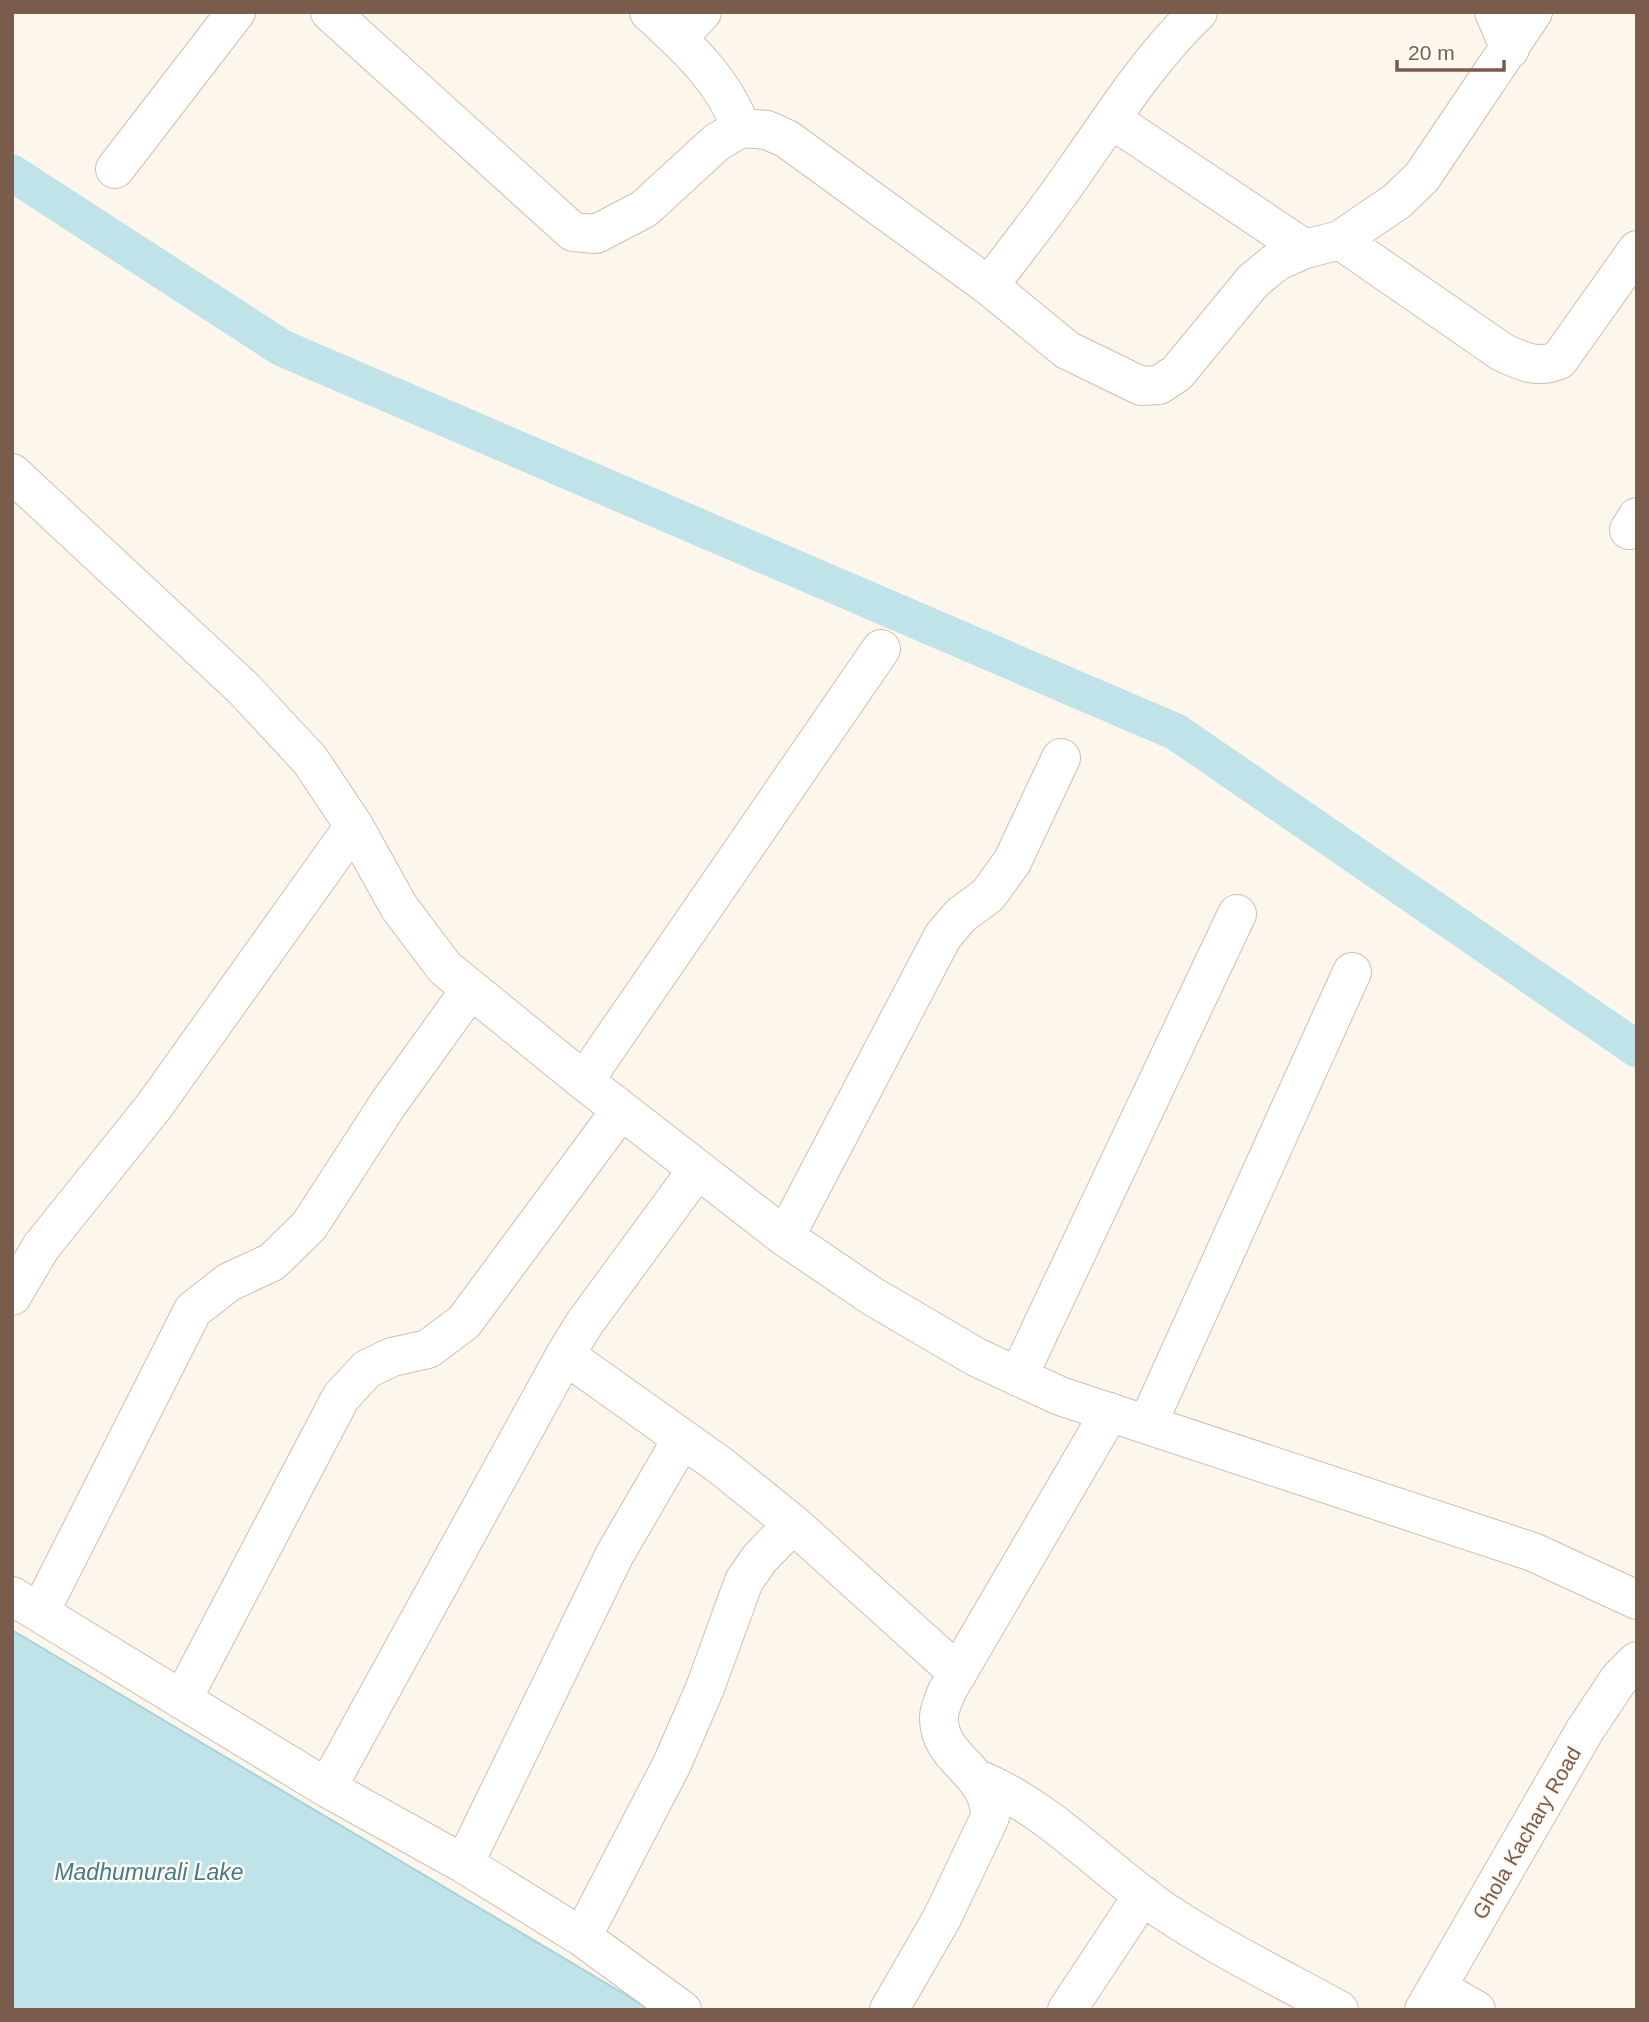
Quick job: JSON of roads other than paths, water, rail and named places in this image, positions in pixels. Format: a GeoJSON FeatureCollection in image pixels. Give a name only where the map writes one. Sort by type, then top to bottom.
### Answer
{"type":"FeatureCollection","features":[{"type":"Feature","properties":{"kind":"street"},"geometry":{"type":"LineString","coordinates":[[115,169],[236,12]]}},
{"type":"Feature","properties":{"kind":"street"},"geometry":{"type":"LineString","coordinates":[[330,12],[573,232],[596,234],[644,209],[717,142],[741,128],[767,130],[787,139],[989,286],[1067,350],[1141,386],[1159,385],[1177,373],[1253,281],[1276,262],[1323,245],[1377,217],[1422,177],[1533,12]]}},
{"type":"Feature","properties":{"kind":"street"},"geometry":{"type":"LineString","coordinates":[[649,12],[690,25],[706,68],[731,101],[741,128]]}},
{"type":"Feature","properties":{"kind":"street"},"geometry":{"type":"LineString","coordinates":[[989,286],[1166,46],[1198,12]]}},
{"type":"Feature","properties":{"kind":"street"},"geometry":{"type":"LineString","coordinates":[[1494,12],[1510,49]]}},
{"type":"Feature","properties":{"kind":"street"},"geometry":{"type":"LineString","coordinates":[[1111,119],[1502,352],[1527,364],[1545,365],[1559,360],[1637,250]]}},
{"type":"Feature","properties":{"kind":"street"},"geometry":{"type":"LineString","coordinates":[[14,478],[243,688],[310,760],[354,826],[399,907],[445,968],[584,1081],[785,1237],[872,1296],[976,1357],[1060,1396],[1533,1552],[1637,1600]]}},
{"type":"Feature","properties":{"kind":"street"},"geometry":{"type":"LineString","coordinates":[[584,1081],[881,649]]}},
{"type":"Feature","properties":{"kind":"street"},"geometry":{"type":"LineString","coordinates":[[785,1237],[943,936],[961,915],[988,895],[1012,862],[1061,758]]}},
{"type":"Feature","properties":{"kind":"street"},"geometry":{"type":"LineString","coordinates":[[12,1296],[41,1247],[155,1105],[354,826]]}},
{"type":"Feature","properties":{"kind":"street"},"geometry":{"type":"LineString","coordinates":[[1018,1377],[1237,914]]}},
{"type":"Feature","properties":{"kind":"street"},"geometry":{"type":"LineString","coordinates":[[1148,1423],[1352,972]]}},
{"type":"Feature","properties":{"kind":"street"},"geometry":{"type":"LineString","coordinates":[[470,989],[388,1104],[309,1226],[272,1262],[229,1282],[193,1310],[26,1604],[327,1788],[464,1864],[582,1937],[682,2010]]}},
{"type":"Feature","properties":{"kind":"street"},"geometry":{"type":"LineString","coordinates":[[182,1700],[341,1397],[367,1369],[392,1357],[428,1349],[464,1321],[621,1110]]}},
{"type":"Feature","properties":{"kind":"street"},"geometry":{"type":"LineString","coordinates":[[327,1788],[565,1355],[584,1324],[697,1170]]}},
{"type":"Feature","properties":{"kind":"street"},"geometry":{"type":"LineString","coordinates":[[565,1355],[682,1439],[793,1524],[958,1673]]}},
{"type":"Feature","properties":{"kind":"street"},"geometry":{"type":"LineString","coordinates":[[889,2010],[942,1918],[990,1817],[990,1800],[978,1779],[943,1741],[939,1716],[947,1691],[1110,1412]]}},
{"type":"Feature","properties":{"kind":"street"},"geometry":{"type":"LineString","coordinates":[[464,1864],[615,1554],[682,1439]]}},
{"type":"Feature","properties":{"kind":"street"},"geometry":{"type":"LineString","coordinates":[[582,1937],[673,1764],[705,1689],[744,1581],[760,1558],[793,1524]]}},
{"type":"Feature","properties":{"kind":"street","name":"Ghola Kachary Road"},"geometry":{"type":"LineString","coordinates":[[1432,1999],[1585,1730],[1619,1679],[1637,1661]]}},
{"type":"Feature","properties":{"kind":"street"},"geometry":{"type":"LineString","coordinates":[[978,1779],[1026,1801],[1143,1895],[1217,1944],[1339,2010]]}},
{"type":"Feature","properties":{"kind":"street"},"geometry":{"type":"LineString","coordinates":[[1067,2010],[1143,1895]]}},
{"type":"Feature","properties":{"kind":"street"},"geometry":{"type":"LineString","coordinates":[[1432,1999],[1476,2010]]}},
{"type":"Feature","properties":{"kind":"water","name":"Madhumurali Lake"},"geometry":{"type":"Polygon","coordinates":[[[12,1630],[651,2010],[12,2010],[12,1630]]]}},
{"type":"Feature","properties":{"kind":"waterway"},"geometry":{"type":"LineString","coordinates":[[12,173],[282,348],[1176,732],[1637,1049]]}}]}
